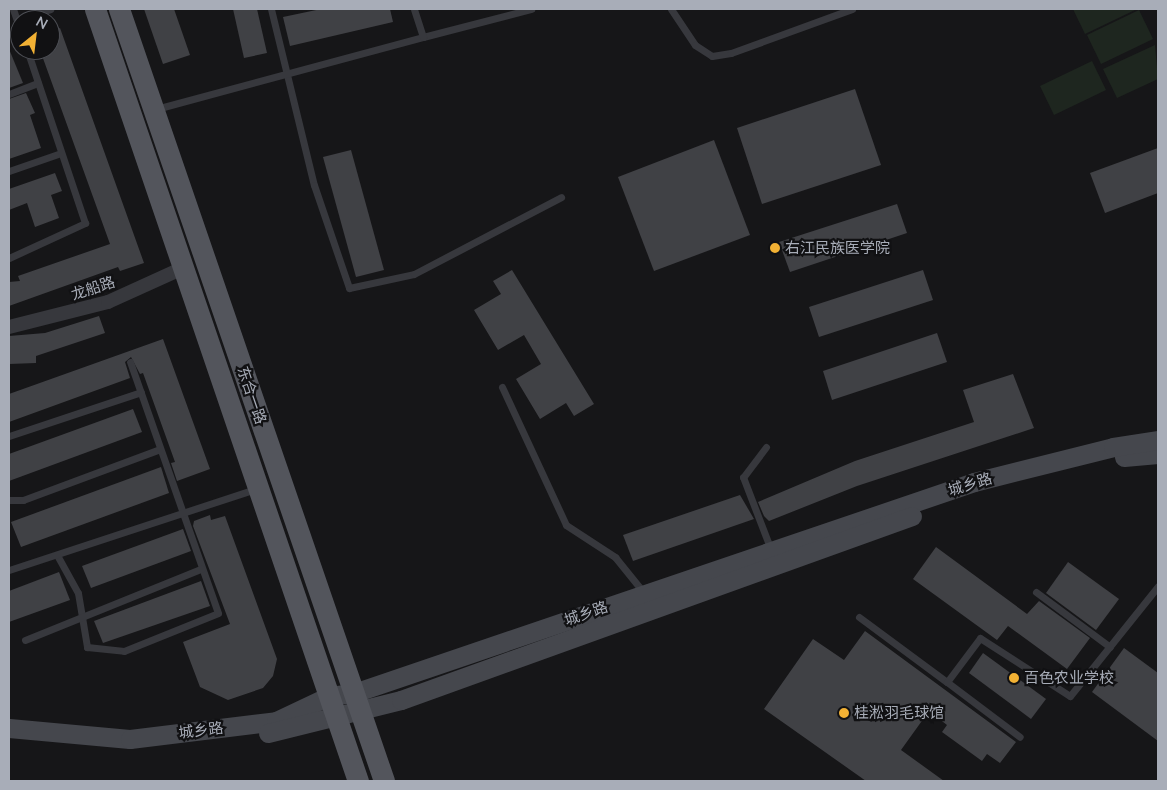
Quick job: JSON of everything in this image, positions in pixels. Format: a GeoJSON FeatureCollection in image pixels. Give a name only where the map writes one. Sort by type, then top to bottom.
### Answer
{"type":"FeatureCollection","features":[{"type":"Feature","properties":{"kind":"main road","name":"东合一路"},"geometry":{"type":"LineString","coordinates":[[95,9],[358,781]]}},
{"type":"Feature","properties":{"kind":"main road","name":"东合一路"},"geometry":{"type":"LineString","coordinates":[[119,9],[384,781]]}},
{"type":"Feature","properties":{"kind":"main road","name":"城乡路"},"geometry":{"type":"LineString","coordinates":[[357,702],[645,593],[974,482],[1114,447],[1158,440]]}},
{"type":"Feature","properties":{"kind":"main road","name":"城乡路"},"geometry":{"type":"LineString","coordinates":[[9,728],[130,739],[276,721],[332,706],[357,702],[977,492],[1116,458],[1158,454]]}},
{"type":"Feature","properties":{"kind":"main road","name":"城乡路"},"geometry":{"type":"LineString","coordinates":[[9,740],[130,750],[279,731],[332,706]]}},
{"type":"Feature","properties":{"kind":"street","name":"龙船路"},"geometry":{"type":"LineString","coordinates":[[9,327],[108,302],[183,268]]}},
{"type":"Feature","properties":{"kind":"lane"},"geometry":{"type":"LineString","coordinates":[[271,9],[314,185],[349,288],[414,274],[561,197]]}},
{"type":"Feature","properties":{"kind":"lane"},"geometry":{"type":"LineString","coordinates":[[414,9],[423,37]]}},
{"type":"Feature","properties":{"kind":"lane"},"geometry":{"type":"LineString","coordinates":[[154,110],[531,9]]}},
{"type":"Feature","properties":{"kind":"lane"},"geometry":{"type":"LineString","coordinates":[[671,9],[696,45],[712,56],[732,53],[852,9]]}},
{"type":"Feature","properties":{"kind":"lane"},"geometry":{"type":"LineString","coordinates":[[9,258],[85,223],[30,60]]}},
{"type":"Feature","properties":{"kind":"lane"},"geometry":{"type":"LineString","coordinates":[[9,94],[38,83]]}},
{"type":"Feature","properties":{"kind":"lane"},"geometry":{"type":"LineString","coordinates":[[9,171],[61,153]]}},
{"type":"Feature","properties":{"kind":"lane"},"geometry":{"type":"LineString","coordinates":[[57,555],[78,593],[87,647],[124,651],[218,613],[130,362]]}},
{"type":"Feature","properties":{"kind":"lane"},"geometry":{"type":"LineString","coordinates":[[502,387],[566,525],[615,557],[645,593]]}},
{"type":"Feature","properties":{"kind":"lane"},"geometry":{"type":"LineString","coordinates":[[9,436],[141,392]]}},
{"type":"Feature","properties":{"kind":"lane"},"geometry":{"type":"LineString","coordinates":[[766,448],[743,477],[771,550]]}},
{"type":"Feature","properties":{"kind":"lane"},"geometry":{"type":"LineString","coordinates":[[9,500],[23,500],[160,449]]}},
{"type":"Feature","properties":{"kind":"lane"},"geometry":{"type":"LineString","coordinates":[[9,570],[258,488]]}},
{"type":"Feature","properties":{"kind":"lane"},"geometry":{"type":"LineString","coordinates":[[25,640],[201,569]]}},
{"type":"Feature","properties":{"kind":"lane"},"geometry":{"type":"LineString","coordinates":[[947,682],[980,638],[1070,696],[1158,586]]}},
{"type":"Feature","properties":{"kind":"lane"},"geometry":{"type":"LineString","coordinates":[[1036,592],[1110,647]]}},
{"type":"Feature","properties":{"kind":"lane"},"geometry":{"type":"LineString","coordinates":[[859,617],[1020,737]]}},
{"type":"Feature","properties":{"kind":"shaded area"},"geometry":{"type":"Polygon","coordinates":[[[1073,9],[1137,9],[1085,34],[1073,9]]]}},
{"type":"Feature","properties":{"kind":"shaded area"},"geometry":{"type":"Polygon","coordinates":[[[1139,10],[1153,39],[1101,64],[1087,35],[1139,10]]]}},
{"type":"Feature","properties":{"kind":"shaded area"},"geometry":{"type":"Polygon","coordinates":[[[1155,45],[1158,79],[1117,98],[1103,69],[1155,45]]]}},
{"type":"Feature","properties":{"kind":"shaded area"},"geometry":{"type":"Polygon","coordinates":[[[1092,61],[1106,90],[1054,115],[1040,86],[1092,61]]]}},
{"type":"Feature","properties":{"kind":"building"},"geometry":{"type":"Polygon","coordinates":[[[144,9],[174,9],[190,55],[163,64],[144,9]]]}},
{"type":"Feature","properties":{"kind":"building"},"geometry":{"type":"Polygon","coordinates":[[[233,9],[257,9],[267,53],[244,58],[233,9]]]}},
{"type":"Feature","properties":{"kind":"building"},"geometry":{"type":"Polygon","coordinates":[[[321,9],[390,9],[393,22],[290,46],[283,17],[321,9]]]}},
{"type":"Feature","properties":{"kind":"building"},"geometry":{"type":"Polygon","coordinates":[[[60,28],[144,263],[120,271],[118,267],[9,306],[9,282],[20,281],[18,276],[110,244],[44,60],[60,60],[60,28]]]}},
{"type":"Feature","properties":{"kind":"building"},"geometry":{"type":"Polygon","coordinates":[[[9,49],[10,60],[14,60],[23,83],[9,88],[9,49]]]}},
{"type":"Feature","properties":{"kind":"building"},"geometry":{"type":"Polygon","coordinates":[[[855,89],[881,165],[762,204],[737,128],[855,89]]]}},
{"type":"Feature","properties":{"kind":"building"},"geometry":{"type":"Polygon","coordinates":[[[26,93],[35,113],[30,115],[41,148],[9,159],[9,99],[26,93]]]}},
{"type":"Feature","properties":{"kind":"building"},"geometry":{"type":"Polygon","coordinates":[[[714,140],[750,235],[654,271],[618,177],[714,140]]]}},
{"type":"Feature","properties":{"kind":"building"},"geometry":{"type":"Polygon","coordinates":[[[1158,148],[1158,193],[1105,213],[1090,173],[1158,148]]]}},
{"type":"Feature","properties":{"kind":"building"},"geometry":{"type":"Polygon","coordinates":[[[351,150],[384,270],[356,277],[323,157],[351,150]]]}},
{"type":"Feature","properties":{"kind":"building"},"geometry":{"type":"Polygon","coordinates":[[[55,173],[62,191],[51,195],[59,218],[35,227],[27,203],[9,210],[9,189],[55,173]]]}},
{"type":"Feature","properties":{"kind":"building"},"geometry":{"type":"Polygon","coordinates":[[[897,204],[907,233],[790,272],[779,242],[897,204]]]}},
{"type":"Feature","properties":{"kind":"building"},"geometry":{"type":"Polygon","coordinates":[[[512,270],[594,404],[574,416],[566,403],[540,419],[516,379],[541,364],[524,335],[498,350],[474,310],[501,294],[493,281],[512,270]]]}},
{"type":"Feature","properties":{"kind":"building"},"geometry":{"type":"Polygon","coordinates":[[[923,270],[933,300],[819,337],[809,307],[923,270]]]}},
{"type":"Feature","properties":{"kind":"building"},"geometry":{"type":"Polygon","coordinates":[[[99,316],[105,333],[36,356],[36,363],[9,364],[9,336],[45,333],[99,316]]]}},
{"type":"Feature","properties":{"kind":"building"},"geometry":{"type":"Polygon","coordinates":[[[937,333],[947,362],[832,400],[823,371],[937,333]]]}},
{"type":"Feature","properties":{"kind":"building"},"geometry":{"type":"Polygon","coordinates":[[[163,339],[210,469],[177,481],[171,463],[175,462],[143,373],[140,374],[131,357],[125,362],[130,378],[9,422],[9,394],[163,339]]]}},
{"type":"Feature","properties":{"kind":"building"},"geometry":{"type":"Polygon","coordinates":[[[1013,374],[1034,428],[857,486],[769,521],[764,516],[758,502],[855,461],[974,422],[963,390],[1013,374]]]}},
{"type":"Feature","properties":{"kind":"building"},"geometry":{"type":"Polygon","coordinates":[[[133,409],[142,432],[9,481],[9,454],[133,409]]]}},
{"type":"Feature","properties":{"kind":"building"},"geometry":{"type":"Polygon","coordinates":[[[161,467],[169,493],[21,547],[11,522],[161,467]]]}},
{"type":"Feature","properties":{"kind":"building"},"geometry":{"type":"Polygon","coordinates":[[[740,495],[754,519],[633,561],[623,535],[740,495]]]}},
{"type":"Feature","properties":{"kind":"building"},"geometry":{"type":"Polygon","coordinates":[[[210,515],[211,520],[225,516],[277,659],[273,676],[263,688],[228,700],[200,687],[183,642],[230,624],[193,526],[194,521],[210,515]]]}},
{"type":"Feature","properties":{"kind":"building"},"geometry":{"type":"Polygon","coordinates":[[[183,529],[191,551],[91,588],[82,566],[183,529]]]}},
{"type":"Feature","properties":{"kind":"building"},"geometry":{"type":"Polygon","coordinates":[[[936,547],[1027,614],[1039,601],[1090,638],[1067,669],[1008,626],[997,640],[913,579],[936,547]]]}},
{"type":"Feature","properties":{"kind":"building"},"geometry":{"type":"Polygon","coordinates":[[[1068,562],[1119,599],[1096,630],[1046,593],[1068,562]]]}},
{"type":"Feature","properties":{"kind":"building"},"geometry":{"type":"Polygon","coordinates":[[[59,572],[70,600],[9,622],[9,591],[59,572]]]}},
{"type":"Feature","properties":{"kind":"building"},"geometry":{"type":"Polygon","coordinates":[[[201,581],[210,606],[103,643],[94,621],[201,581]]]}},
{"type":"Feature","properties":{"kind":"building","name":"桂淞羽毛球馆"},"geometry":{"type":"Polygon","coordinates":[[[865,631],[1016,742],[1000,763],[987,754],[982,761],[942,732],[947,725],[929,711],[901,750],[944,781],[866,781],[764,709],[813,639],[844,660],[865,631]]]}},
{"type":"Feature","properties":{"kind":"building"},"geometry":{"type":"Polygon","coordinates":[[[1124,648],[1158,673],[1158,741],[1092,692],[1124,648]]]}},
{"type":"Feature","properties":{"kind":"building"},"geometry":{"type":"Polygon","coordinates":[[[983,653],[1046,699],[1031,719],[969,673],[983,653]]]}},
{"type":"Feature","properties":{"kind":"place","name":"右江民族医学院"},"geometry":{"type":"Point","coordinates":[775,248]}},
{"type":"Feature","properties":{"kind":"place","name":"百色农业学校"},"geometry":{"type":"Point","coordinates":[1014,678]}},
{"type":"Feature","properties":{"kind":"place","name":"桂淞羽毛球馆"},"geometry":{"type":"Point","coordinates":[844,713]}}]}
